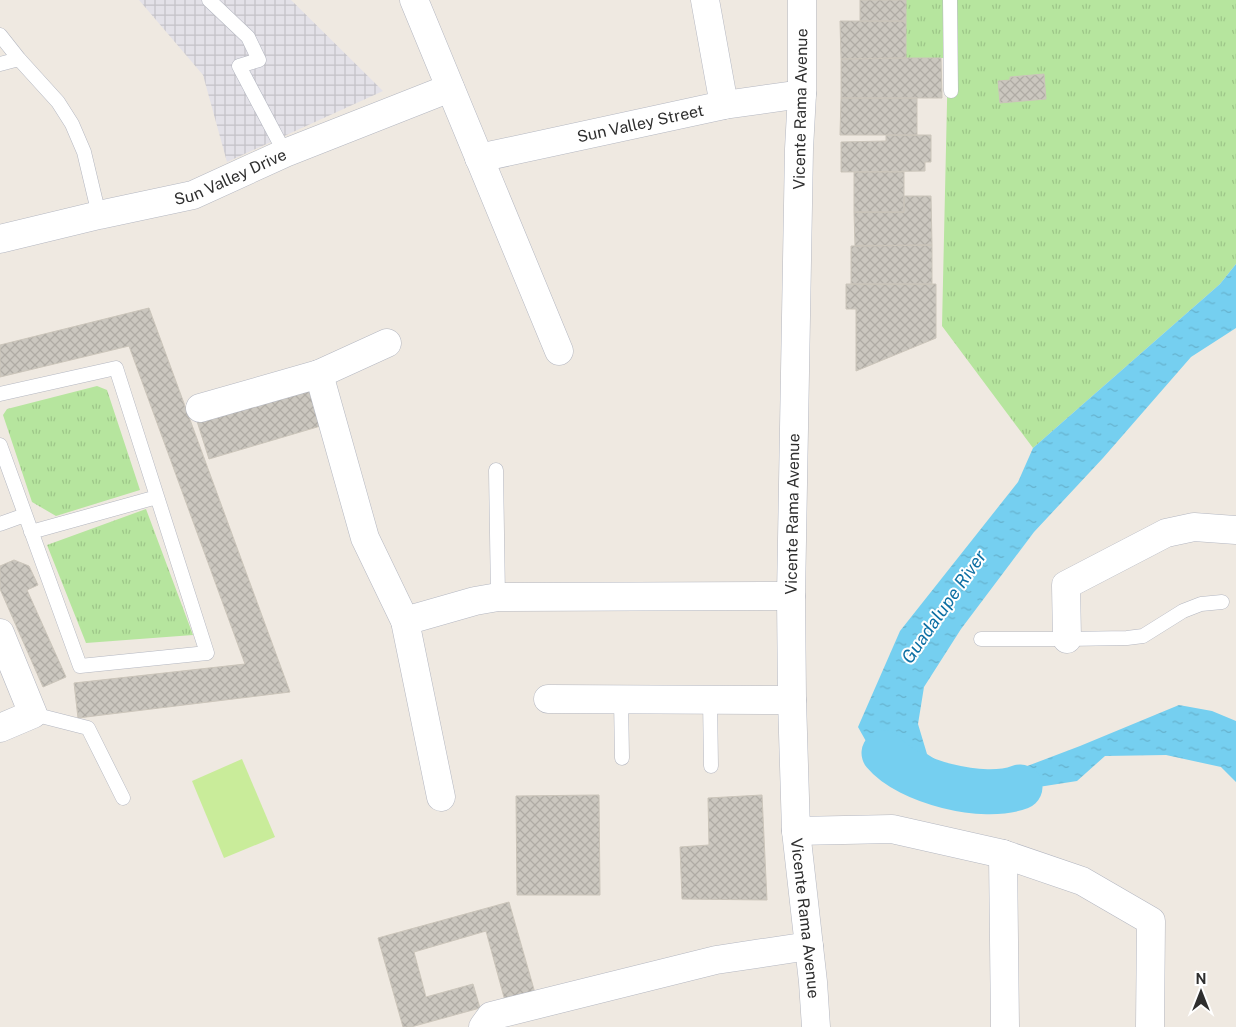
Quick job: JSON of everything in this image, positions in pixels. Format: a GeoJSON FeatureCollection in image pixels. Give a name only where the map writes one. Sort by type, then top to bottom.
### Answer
{"type":"FeatureCollection","features":[{"type":"Feature","properties":{"kind":"street"},"geometry":{"type":"LineString","coordinates":[[414,0],[559,351]]}},
{"type":"Feature","properties":{"kind":"street"},"geometry":{"type":"LineString","coordinates":[[705,0],[724,105]]}},
{"type":"Feature","properties":{"kind":"street","name":"Vicente Rama Avenue"},"geometry":{"type":"LineString","coordinates":[[802,0],[802,94],[799,149],[791,596],[792,700],[796,830],[816,1027]]}},
{"type":"Feature","properties":{"kind":"street","name":"Sun Valley Drive"},"geometry":{"type":"LineString","coordinates":[[0,239],[98,215],[193,195],[285,153],[450,88]]}},
{"type":"Feature","properties":{"kind":"street","name":"Sun Valley Street"},"geometry":{"type":"LineString","coordinates":[[479,158],[724,105],[802,94]]}},
{"type":"Feature","properties":{"kind":"street"},"geometry":{"type":"LineString","coordinates":[[200,408],[319,374],[387,343]]}},
{"type":"Feature","properties":{"kind":"street"},"geometry":{"type":"LineString","coordinates":[[319,374],[365,538],[405,621],[440,797]]}},
{"type":"Feature","properties":{"kind":"street"},"geometry":{"type":"LineString","coordinates":[[1067,639],[1066,585],[1166,533],[1194,527],[1236,530]]}},
{"type":"Feature","properties":{"kind":"street"},"geometry":{"type":"LineString","coordinates":[[405,621],[475,601],[498,597],[791,596]]}},
{"type":"Feature","properties":{"kind":"street"},"geometry":{"type":"LineString","coordinates":[[0,633],[33,714],[0,728]]}},
{"type":"Feature","properties":{"kind":"street"},"geometry":{"type":"LineString","coordinates":[[548,699],[792,700]]}},
{"type":"Feature","properties":{"kind":"street"},"geometry":{"type":"LineString","coordinates":[[796,830],[892,829],[1003,854],[1082,881],[1151,921],[1150,1027]]}},
{"type":"Feature","properties":{"kind":"street"},"geometry":{"type":"LineString","coordinates":[[1003,854],[1005,1027]]}},
{"type":"Feature","properties":{"kind":"street"},"geometry":{"type":"LineString","coordinates":[[483,1027],[491,1016],[716,960],[809,946]]}},
{"type":"Feature","properties":{"kind":"lane"},"geometry":{"type":"LineString","coordinates":[[209,0],[248,37],[259,60],[239,66],[285,153]]}},
{"type":"Feature","properties":{"kind":"lane"},"geometry":{"type":"LineString","coordinates":[[950,0],[952,91]]}},
{"type":"Feature","properties":{"kind":"lane"},"geometry":{"type":"LineString","coordinates":[[0,35],[58,102],[72,124],[84,152],[98,215]]}},
{"type":"Feature","properties":{"kind":"lane"},"geometry":{"type":"LineString","coordinates":[[0,64],[19,59]]}},
{"type":"Feature","properties":{"kind":"lane"},"geometry":{"type":"LineString","coordinates":[[0,394],[116,368],[207,653],[80,666],[0,446]]}},
{"type":"Feature","properties":{"kind":"lane"},"geometry":{"type":"LineString","coordinates":[[496,470],[498,597]]}},
{"type":"Feature","properties":{"kind":"lane"},"geometry":{"type":"LineString","coordinates":[[31,532],[157,497]]}},
{"type":"Feature","properties":{"kind":"lane"},"geometry":{"type":"LineString","coordinates":[[0,524],[25,515]]}},
{"type":"Feature","properties":{"kind":"lane"},"geometry":{"type":"LineString","coordinates":[[981,639],[1127,638],[1143,636],[1183,611],[1201,604],[1222,602]]}},
{"type":"Feature","properties":{"kind":"lane"},"geometry":{"type":"LineString","coordinates":[[621,699],[622,758]]}},
{"type":"Feature","properties":{"kind":"lane"},"geometry":{"type":"LineString","coordinates":[[710,699],[711,766]]}},
{"type":"Feature","properties":{"kind":"lane"},"geometry":{"type":"LineString","coordinates":[[33,714],[88,728],[123,798]]}},
{"type":"Feature","properties":{"kind":"shaded area"},"geometry":{"type":"Polygon","coordinates":[[[139,0],[291,0],[383,91],[227,162],[203,75],[139,0]]]}},
{"type":"Feature","properties":{"kind":"green space"},"geometry":{"type":"Polygon","coordinates":[[[906,0],[1236,0],[1236,264],[1220,284],[1033,448],[942,326],[948,58],[906,58],[906,0]]]}},
{"type":"Feature","properties":{"kind":"green space"},"geometry":{"type":"Polygon","coordinates":[[[97,386],[107,390],[140,490],[56,516],[32,502],[3,415],[7,409],[97,386]]]}},
{"type":"Feature","properties":{"kind":"green space"},"geometry":{"type":"Polygon","coordinates":[[[146,509],[193,635],[86,643],[47,545],[146,509]]]}},
{"type":"Feature","properties":{"kind":"green space"},"geometry":{"type":"Polygon","coordinates":[[[242,759],[275,837],[224,858],[192,781],[242,759]]]}},
{"type":"Feature","properties":{"kind":"water"},"geometry":{"type":"Polygon","coordinates":[[[1236,264],[1236,328],[1191,357],[1103,458],[1034,532],[961,629],[924,687],[918,724],[927,754],[953,771],[1001,776],[1179,705],[1212,711],[1236,721],[1236,782],[1221,767],[1166,755],[1105,756],[1077,781],[993,794],[898,778],[876,759],[858,727],[900,631],[1018,482],[1033,448],[1220,284],[1236,264]]]}},
{"type":"Feature","properties":{"kind":"building"},"geometry":{"type":"Polygon","coordinates":[[[860,0],[906,0],[906,21],[860,21],[860,0]]]}},
{"type":"Feature","properties":{"kind":"building"},"geometry":{"type":"Polygon","coordinates":[[[840,21],[906,21],[906,58],[841,59],[840,21]]]}},
{"type":"Feature","properties":{"kind":"building"},"geometry":{"type":"Polygon","coordinates":[[[941,58],[942,98],[841,98],[841,59],[941,58]]]}},
{"type":"Feature","properties":{"kind":"building"},"geometry":{"type":"Polygon","coordinates":[[[1044,74],[1046,99],[1000,103],[998,81],[1010,80],[1010,77],[1044,74]]]}},
{"type":"Feature","properties":{"kind":"building"},"geometry":{"type":"Polygon","coordinates":[[[841,98],[917,98],[917,135],[840,135],[841,98]]]}},
{"type":"Feature","properties":{"kind":"building"},"geometry":{"type":"Polygon","coordinates":[[[886,135],[931,135],[931,162],[925,162],[925,171],[841,172],[841,142],[886,141],[886,135]]]}},
{"type":"Feature","properties":{"kind":"building"},"geometry":{"type":"Polygon","coordinates":[[[854,172],[904,172],[904,212],[854,212],[854,172]]]}},
{"type":"Feature","properties":{"kind":"building"},"geometry":{"type":"Polygon","coordinates":[[[904,196],[931,196],[932,245],[855,246],[854,212],[904,212],[904,196]]]}},
{"type":"Feature","properties":{"kind":"building"},"geometry":{"type":"Polygon","coordinates":[[[932,245],[932,284],[851,284],[851,246],[932,245]]]}},
{"type":"Feature","properties":{"kind":"building"},"geometry":{"type":"Polygon","coordinates":[[[846,284],[936,284],[936,338],[856,371],[856,309],[846,309],[846,284]]]}},
{"type":"Feature","properties":{"kind":"building"},"geometry":{"type":"Polygon","coordinates":[[[149,308],[290,692],[78,718],[74,683],[245,664],[129,346],[0,377],[0,345],[149,308]]]}},
{"type":"Feature","properties":{"kind":"building"},"geometry":{"type":"Polygon","coordinates":[[[312,384],[324,425],[209,459],[196,418],[312,384]]]}},
{"type":"Feature","properties":{"kind":"building"},"geometry":{"type":"Polygon","coordinates":[[[14,560],[29,566],[38,585],[27,590],[66,677],[43,687],[0,589],[0,566],[14,560]]]}},
{"type":"Feature","properties":{"kind":"building"},"geometry":{"type":"Polygon","coordinates":[[[599,795],[600,895],[517,895],[516,796],[599,795]]]}},
{"type":"Feature","properties":{"kind":"building"},"geometry":{"type":"Polygon","coordinates":[[[762,795],[767,900],[682,899],[680,847],[709,845],[708,798],[762,795]]]}},
{"type":"Feature","properties":{"kind":"building"},"geometry":{"type":"Polygon","coordinates":[[[509,902],[535,993],[505,1001],[486,931],[414,952],[426,997],[473,984],[480,1008],[411,1027],[403,1027],[378,938],[509,902]]]}},
{"type":"Feature","properties":{"kind":"waterway","name":"Guadalupe River"},"geometry":{"type":"LineString","coordinates":[[884,753],[910,773],[948,786],[987,792],[1005,791],[1020,787]]}}]}
